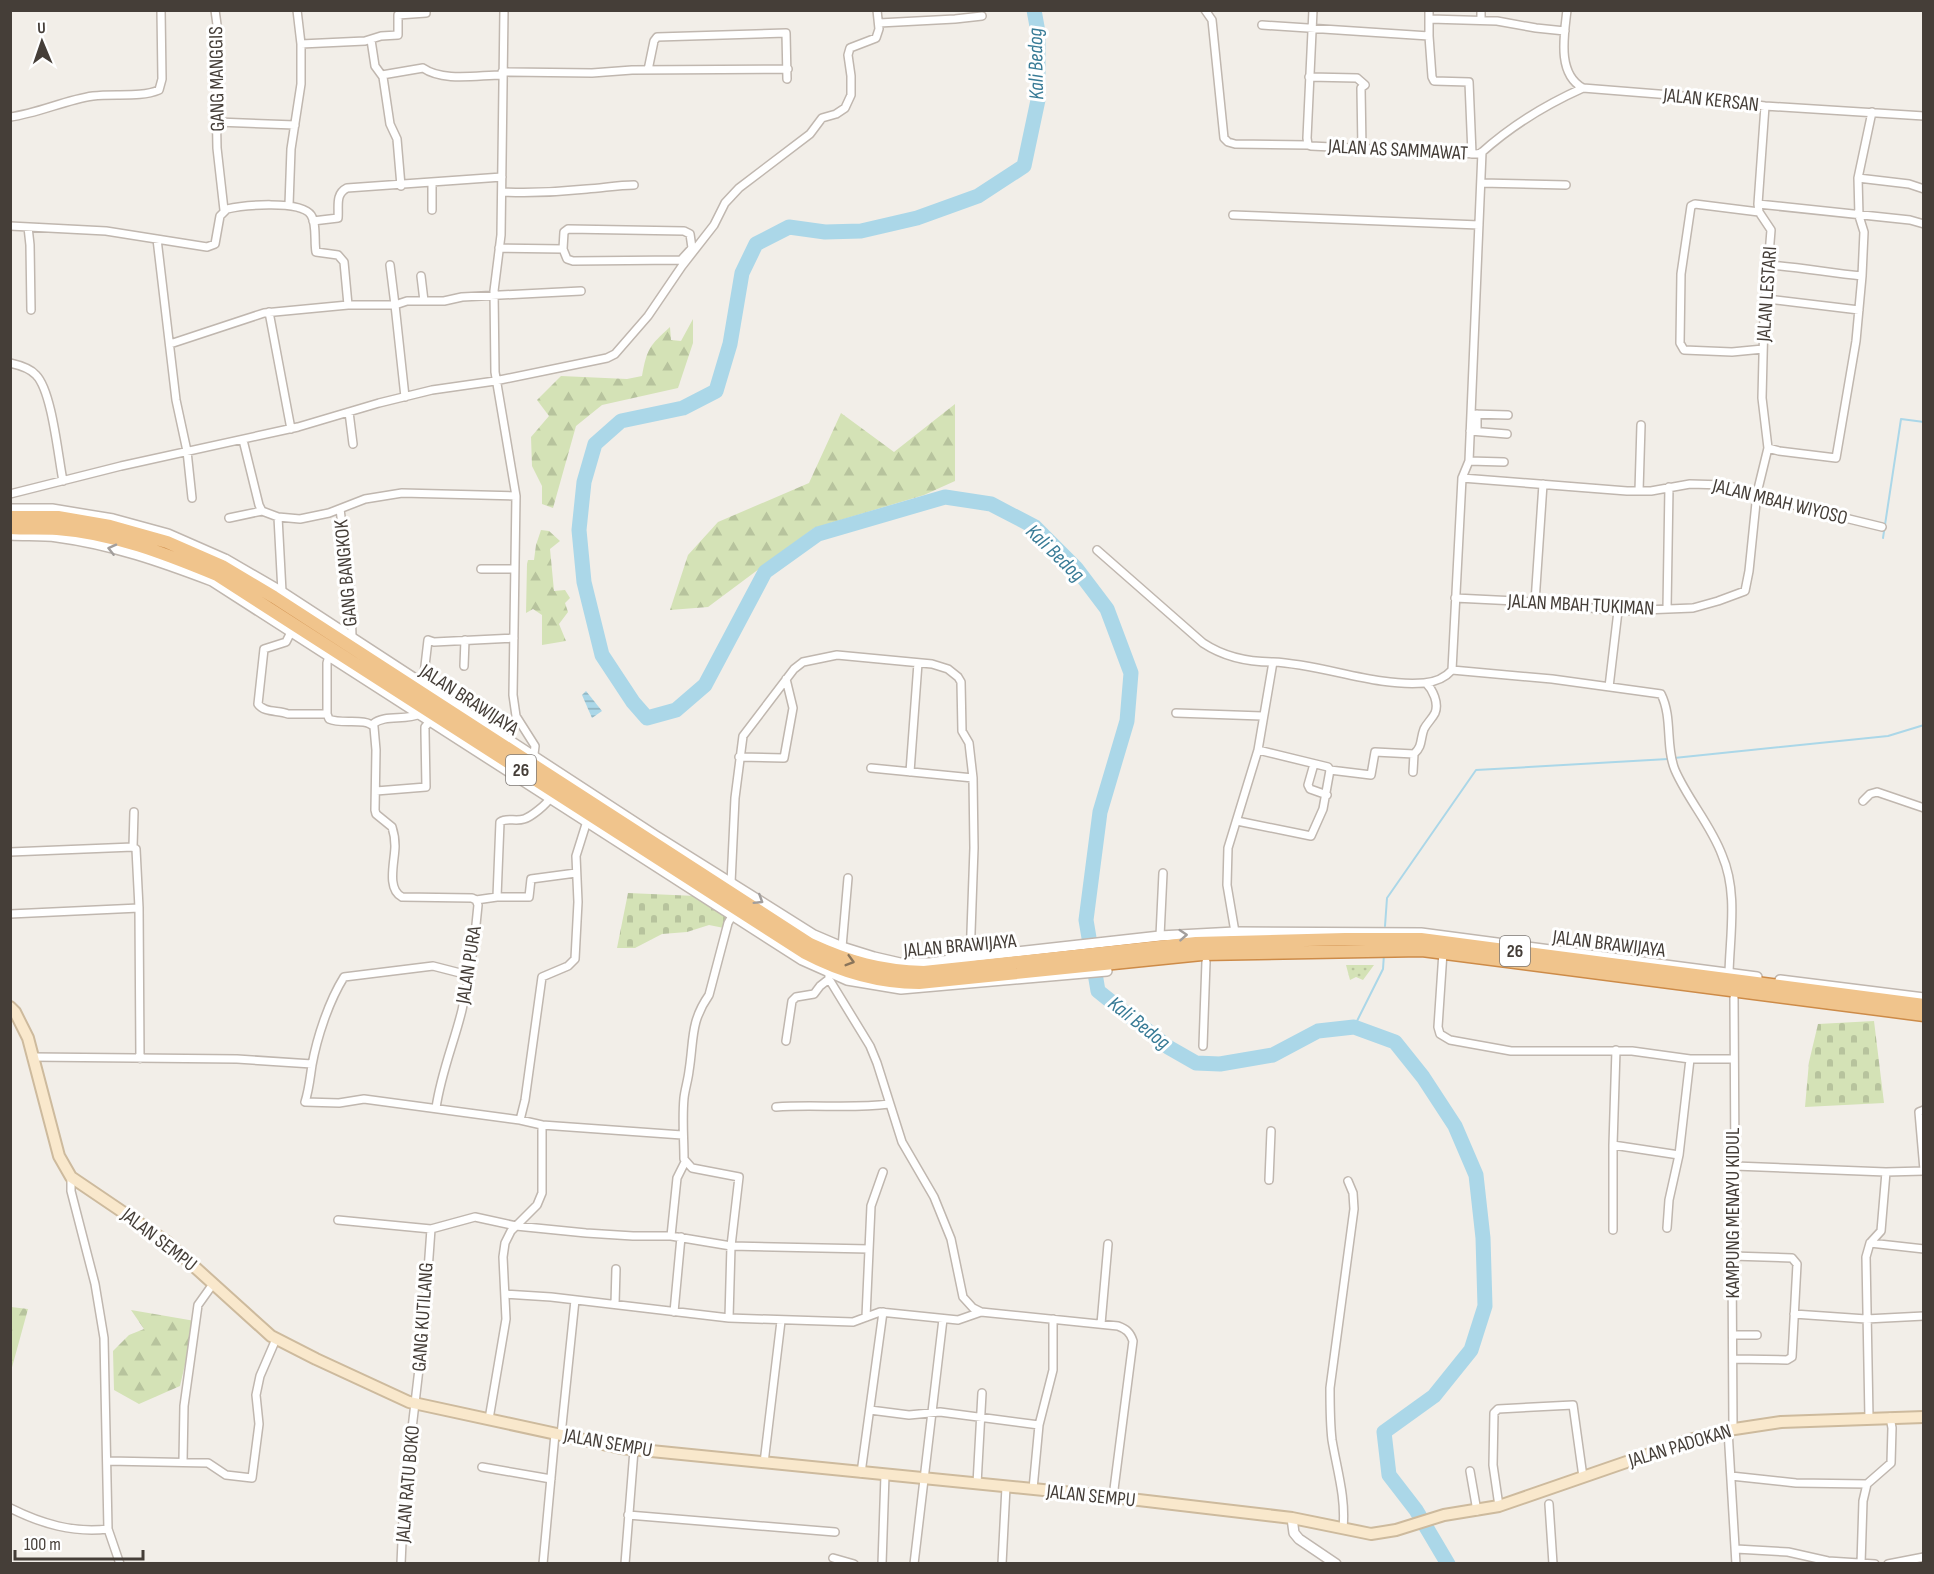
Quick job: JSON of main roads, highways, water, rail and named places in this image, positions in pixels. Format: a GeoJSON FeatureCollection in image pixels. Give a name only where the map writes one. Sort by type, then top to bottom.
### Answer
{"type":"FeatureCollection","features":[{"type":"Feature","properties":{"kind":"highway","name":"JALAN BRAWIJAYA"},"geometry":{"type":"LineString","coordinates":[[10,517],[58,517],[110,526],[167,542],[222,566],[284,603],[666,852],[820,949],[841,958],[899,972],[924,972],[970,961],[1034,964]]}},
{"type":"Feature","properties":{"kind":"highway","name":"JALAN BRAWIJAYA"},"geometry":{"type":"LineString","coordinates":[[10,528],[58,529],[106,537],[161,552],[217,575],[805,953],[839,970],[896,983],[948,981],[1034,964],[1105,957],[1196,943],[1285,946],[1354,955],[1442,956],[1708,990]]}},
{"type":"Feature","properties":{"kind":"highway","name":"JALAN BRAWIJAYA"},"geometry":{"type":"LineString","coordinates":[[1285,946],[1344,935],[1421,939],[1923,1005]]}},
{"type":"Feature","properties":{"kind":"highway"},"geometry":{"type":"LineString","coordinates":[[1105,957],[1206,962],[1354,955]]}},
{"type":"Feature","properties":{"kind":"highway"},"geometry":{"type":"LineString","coordinates":[[1708,990],[1734,998],[1923,1023]]}},
{"type":"Feature","properties":{"kind":"highway"},"geometry":{"type":"LineString","coordinates":[[1708,990],[1923,1015]]}},
{"type":"Feature","properties":{"kind":"main road","name":"JALAN SEMPU"},"geometry":{"type":"LineString","coordinates":[[10,1007],[23,1027],[60,1156],[71,1177],[167,1242],[276,1339],[416,1404],[634,1450],[1113,1497],[1292,1518],[1371,1534],[1396,1530],[1444,1515]]}},
{"type":"Feature","properties":{"kind":"main road","name":"JALAN PADOKAN"},"geometry":{"type":"LineString","coordinates":[[1444,1515],[1499,1506],[1547,1492],[1583,1477],[1693,1439],[1731,1429],[1781,1422],[1923,1417]]}},
{"type":"Feature","properties":{"kind":"water"},"geometry":{"type":"Polygon","coordinates":[[[586,691],[602,711],[592,718],[582,695],[586,691]]]}},
{"type":"Feature","properties":{"kind":"waterway","name":"Kali Bedog"},"geometry":{"type":"LineString","coordinates":[[1034,10],[1038,32],[1038,100],[1024,166],[978,196],[917,218],[861,231],[825,232],[789,227],[756,244],[742,273],[730,344],[716,391],[683,408],[621,421],[595,444],[584,482],[579,530],[584,582],[602,655],[633,702],[647,718],[676,710],[705,685],[765,572],[818,534],[945,497],[991,504],[1035,527],[1076,568],[1107,609],[1131,673],[1127,721],[1100,812],[1086,920],[1098,991],[1168,1047],[1196,1063],[1220,1064],[1273,1055],[1318,1031],[1354,1027],[1395,1042],[1423,1077],[1455,1126],[1476,1175],[1483,1238],[1485,1306],[1471,1350],[1434,1396],[1384,1432],[1389,1475],[1416,1510],[1448,1564]]}},
{"type":"Feature","properties":{"kind":"waterway"},"geometry":{"type":"LineString","coordinates":[[1883,538],[1901,419],[1924,422]]}},
{"type":"Feature","properties":{"kind":"waterway"},"geometry":{"type":"LineString","coordinates":[[1674,758],[1888,736],[1924,725]]}},
{"type":"Feature","properties":{"kind":"waterway"},"geometry":{"type":"LineString","coordinates":[[1385,926],[1387,898],[1476,770],[1668,759]]}},
{"type":"Feature","properties":{"kind":"waterway"},"geometry":{"type":"LineString","coordinates":[[1354,1027],[1383,969],[1384,954]]}}]}
